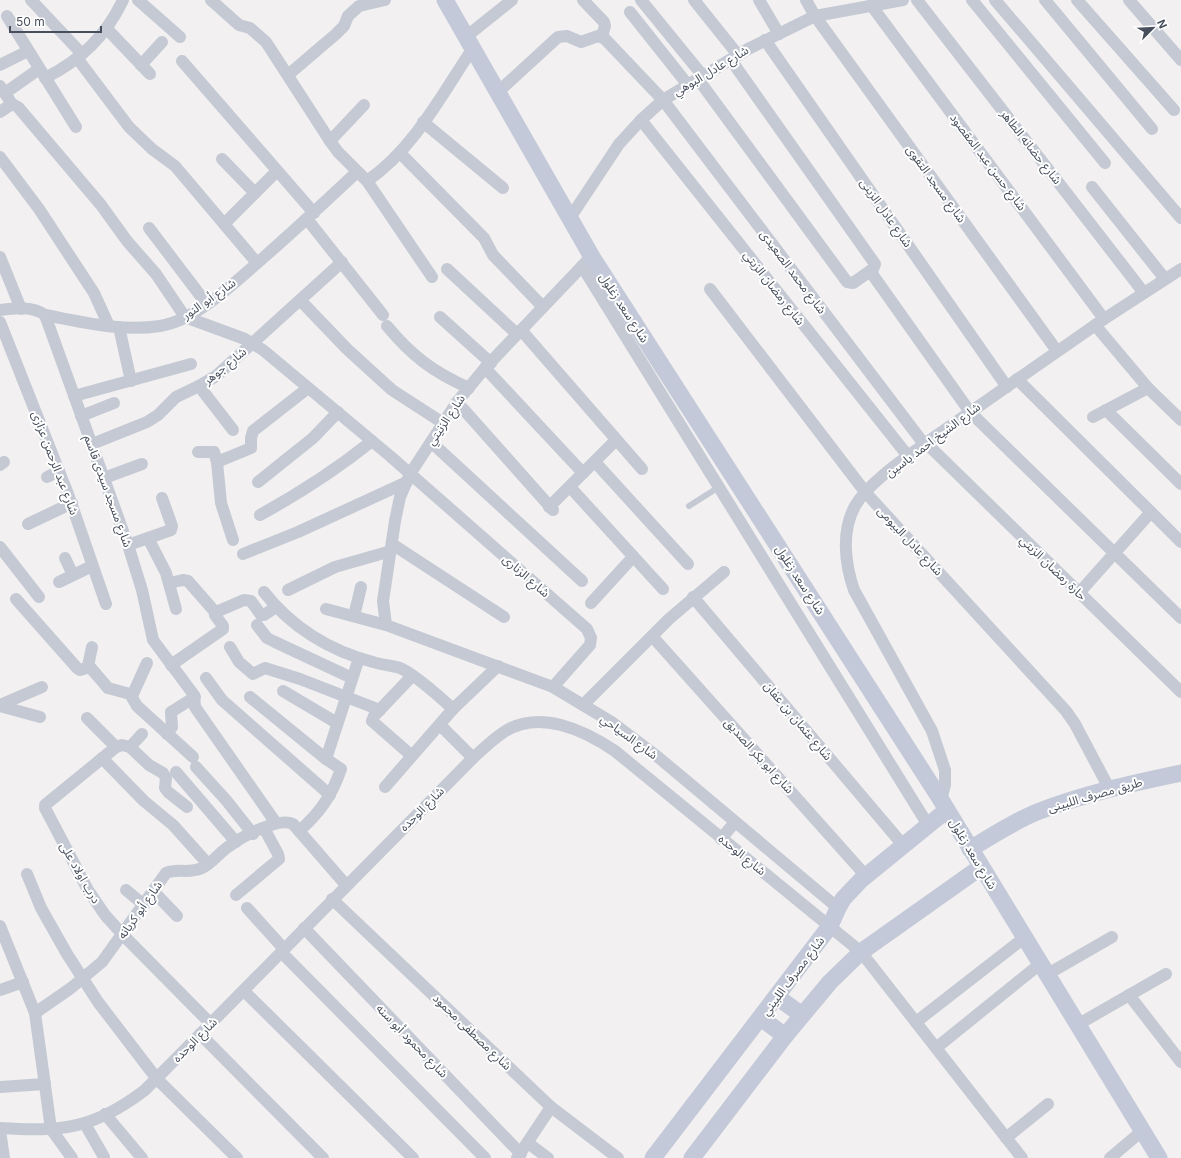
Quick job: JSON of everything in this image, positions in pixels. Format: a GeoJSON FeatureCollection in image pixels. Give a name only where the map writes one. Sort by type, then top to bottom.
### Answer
{"type":"FeatureCollection","features":[{"type":"Feature","properties":{"kind":"main road","name":"شارع سعد زغلول"},"geometry":{"type":"LineString","coordinates":[[445,0],[570,218],[587,262],[944,805],[1043,970],[1160,1158]]}},
{"type":"Feature","properties":{"kind":"main road","name":"طريق مصرف اللبينى"},"geometry":{"type":"LineString","coordinates":[[970,849],[1001,830],[1036,812],[1072,799],[1180,775]]}},
{"type":"Feature","properties":{"kind":"main road","name":"شارع مصرف اللبيني"},"geometry":{"type":"LineString","coordinates":[[653,1158],[830,926],[843,899],[866,876],[928,824],[944,805]]}},
{"type":"Feature","properties":{"kind":"main road"},"geometry":{"type":"LineString","coordinates":[[692,1158],[785,1036],[830,982],[861,952],[981,867]]}},
{"type":"Feature","properties":{"kind":"main road"},"geometry":{"type":"LineString","coordinates":[[777,996],[802,1015]]}},
{"type":"Feature","properties":{"kind":"main road"},"geometry":{"type":"LineString","coordinates":[[761,1018],[785,1036]]}},
{"type":"Feature","properties":{"kind":"street"},"geometry":{"type":"LineString","coordinates":[[124,0],[107,29],[79,56],[66,66],[42,73],[2,90],[12,104],[18,107],[101,205],[128,242],[156,274],[185,317],[253,343],[372,441],[409,478],[339,514],[243,554]]}},
{"type":"Feature","properties":{"kind":"street"},"geometry":{"type":"LineString","coordinates":[[138,0],[180,37]]}},
{"type":"Feature","properties":{"kind":"street"},"geometry":{"type":"LineString","coordinates":[[211,0],[239,25],[250,28],[260,35],[288,75],[330,141],[366,181],[432,277]]}},
{"type":"Feature","properties":{"kind":"street"},"geometry":{"type":"LineString","coordinates":[[288,75],[336,34],[355,10],[366,2],[385,0]]}},
{"type":"Feature","properties":{"kind":"street"},"geometry":{"type":"LineString","coordinates":[[366,181],[385,168],[400,153],[423,122],[470,42],[512,0]]}},
{"type":"Feature","properties":{"kind":"street"},"geometry":{"type":"LineString","coordinates":[[498,92],[558,37],[567,36],[581,42],[602,36],[605,26],[604,22],[583,0]]}},
{"type":"Feature","properties":{"kind":"street"},"geometry":{"type":"LineString","coordinates":[[642,0],[696,80],[847,282],[853,283],[870,271],[875,264],[694,0]]}},
{"type":"Feature","properties":{"kind":"street"},"geometry":{"type":"LineString","coordinates":[[759,0],[779,34]]}},
{"type":"Feature","properties":{"kind":"street","name":"شارع مسجد التقوى"},"geometry":{"type":"LineString","coordinates":[[806,0],[815,16],[1058,351]]}},
{"type":"Feature","properties":{"kind":"street","name":"شارع عادل البوهي"},"geometry":{"type":"LineString","coordinates":[[570,218],[619,144],[641,120],[663,100],[734,57],[815,16],[853,4],[871,5],[903,0]]}},
{"type":"Feature","properties":{"kind":"street","name":"شارع حضانه الطاهر"},"geometry":{"type":"LineString","coordinates":[[917,0],[1144,293]]}},
{"type":"Feature","properties":{"kind":"street"},"geometry":{"type":"LineString","coordinates":[[972,0],[1105,163]]}},
{"type":"Feature","properties":{"kind":"street"},"geometry":{"type":"LineString","coordinates":[[995,0],[1181,218]]}},
{"type":"Feature","properties":{"kind":"street"},"geometry":{"type":"LineString","coordinates":[[1045,0],[1152,129]]}},
{"type":"Feature","properties":{"kind":"street"},"geometry":{"type":"LineString","coordinates":[[1077,0],[1174,110]]}},
{"type":"Feature","properties":{"kind":"street"},"geometry":{"type":"LineString","coordinates":[[1129,0],[1181,60]]}},
{"type":"Feature","properties":{"kind":"street"},"geometry":{"type":"LineString","coordinates":[[39,2],[129,127],[175,166],[257,263]]}},
{"type":"Feature","properties":{"kind":"street","name":"شارع حسن عبد المقصود"},"geometry":{"type":"LineString","coordinates":[[871,5],[1148,388],[1181,420]]}},
{"type":"Feature","properties":{"kind":"street"},"geometry":{"type":"LineString","coordinates":[[630,12],[696,80]]}},
{"type":"Feature","properties":{"kind":"street"},"geometry":{"type":"LineString","coordinates":[[7,16],[76,127]]}},
{"type":"Feature","properties":{"kind":"street"},"geometry":{"type":"LineString","coordinates":[[107,29],[146,70],[162,42]]}},
{"type":"Feature","properties":{"kind":"street","name":"شارع محمد الصعيدى"},"geometry":{"type":"LineString","coordinates":[[602,36],[663,100],[925,443]]}},
{"type":"Feature","properties":{"kind":"street","name":"شارع عادل الزينى"},"geometry":{"type":"LineString","coordinates":[[765,40],[1007,387]]}},
{"type":"Feature","properties":{"kind":"street"},"geometry":{"type":"LineString","coordinates":[[0,65],[28,51]]}},
{"type":"Feature","properties":{"kind":"street"},"geometry":{"type":"LineString","coordinates":[[182,61],[277,171],[311,216],[342,262],[403,346],[423,364],[445,378],[469,388]]}},
{"type":"Feature","properties":{"kind":"street"},"geometry":{"type":"LineString","coordinates":[[0,112],[12,104]]}},
{"type":"Feature","properties":{"kind":"street"},"geometry":{"type":"LineString","coordinates":[[330,141],[364,105]]}},
{"type":"Feature","properties":{"kind":"street","name":"شارع رمضان الزيتي"},"geometry":{"type":"LineString","coordinates":[[641,120],[908,456]]}},
{"type":"Feature","properties":{"kind":"street"},"geometry":{"type":"LineString","coordinates":[[423,122],[503,188]]}},
{"type":"Feature","properties":{"kind":"street"},"geometry":{"type":"LineString","coordinates":[[400,153],[484,238],[493,255],[543,307]]}},
{"type":"Feature","properties":{"kind":"street"},"geometry":{"type":"LineString","coordinates":[[0,157],[39,209],[114,326],[131,381]]}},
{"type":"Feature","properties":{"kind":"street"},"geometry":{"type":"LineString","coordinates":[[222,159],[255,193]]}},
{"type":"Feature","properties":{"kind":"street"},"geometry":{"type":"LineString","coordinates":[[224,224],[277,171]]}},
{"type":"Feature","properties":{"kind":"street","name":"شارع أبو النور"},"geometry":{"type":"LineString","coordinates":[[0,310],[21,309],[41,312],[46,315],[130,328],[160,326],[185,317],[206,304],[257,263],[311,216],[358,172]]}},
{"type":"Feature","properties":{"kind":"street"},"geometry":{"type":"LineString","coordinates":[[1092,187],[1165,279]]}},
{"type":"Feature","properties":{"kind":"street"},"geometry":{"type":"LineString","coordinates":[[149,228],[206,304]]}},
{"type":"Feature","properties":{"kind":"street"},"geometry":{"type":"LineString","coordinates":[[0,257],[21,309]]}},
{"type":"Feature","properties":{"kind":"street","name":"شارع جوهر"},"geometry":{"type":"LineString","coordinates":[[92,444],[147,422],[158,415],[176,397],[200,386],[216,376],[342,262]]}},
{"type":"Feature","properties":{"kind":"street","name":"شارع الزنيتي"},"geometry":{"type":"LineString","coordinates":[[386,625],[383,602],[391,547],[400,497],[409,478],[457,402],[488,365],[587,262]]}},
{"type":"Feature","properties":{"kind":"street","name":"شارع سعد زغلول"},"geometry":{"type":"LineString","coordinates":[[587,262],[719,487],[928,824]]}},
{"type":"Feature","properties":{"kind":"street"},"geometry":{"type":"LineString","coordinates":[[447,269],[519,332],[642,469]]}},
{"type":"Feature","properties":{"kind":"street","name":"شارع الشيخ احمد ياسين"},"geometry":{"type":"LineString","coordinates":[[944,805],[945,770],[932,731],[854,590],[849,576],[846,539],[855,506],[866,493],[925,443],[1100,322],[1181,269]]}},
{"type":"Feature","properties":{"kind":"street"},"geometry":{"type":"LineString","coordinates":[[870,271],[970,412],[1181,618]]}},
{"type":"Feature","properties":{"kind":"street","name":"شارع عادل البيومى"},"geometry":{"type":"LineString","coordinates":[[710,289],[866,493],[1066,711],[1084,740],[1110,790]]}},
{"type":"Feature","properties":{"kind":"street"},"geometry":{"type":"LineString","coordinates":[[300,300],[347,349],[392,390],[443,423]]}},
{"type":"Feature","properties":{"kind":"street","name":"شارع مسجد سيدى قاسم"},"geometry":{"type":"LineString","coordinates":[[46,315],[128,545],[142,590],[153,640],[195,697],[195,707],[276,823]]}},
{"type":"Feature","properties":{"kind":"street"},"geometry":{"type":"LineString","coordinates":[[440,317],[488,365],[583,473]]}},
{"type":"Feature","properties":{"kind":"street","name":"شارع عبد الرحمن عزازى"},"geometry":{"type":"LineString","coordinates":[[0,322],[72,503],[106,604]]}},
{"type":"Feature","properties":{"kind":"street"},"geometry":{"type":"LineString","coordinates":[[74,396],[191,364]]}},
{"type":"Feature","properties":{"kind":"street"},"geometry":{"type":"LineString","coordinates":[[1017,379],[1181,542]]}},
{"type":"Feature","properties":{"kind":"street"},"geometry":{"type":"LineString","coordinates":[[200,386],[234,430]]}},
{"type":"Feature","properties":{"kind":"street"},"geometry":{"type":"LineString","coordinates":[[217,462],[251,448],[253,431],[308,388]]}},
{"type":"Feature","properties":{"kind":"street"},"geometry":{"type":"LineString","coordinates":[[1093,417],[1148,388]]}},
{"type":"Feature","properties":{"kind":"street"},"geometry":{"type":"LineString","coordinates":[[457,402],[551,508],[570,486],[616,440]]}},
{"type":"Feature","properties":{"kind":"street"},"geometry":{"type":"LineString","coordinates":[[81,416],[114,403]]}},
{"type":"Feature","properties":{"kind":"street"},"geometry":{"type":"LineString","coordinates":[[1106,410],[1181,484]]}},
{"type":"Feature","properties":{"kind":"street"},"geometry":{"type":"LineString","coordinates":[[258,482],[307,442],[338,412]]}},
{"type":"Feature","properties":{"kind":"street"},"geometry":{"type":"LineString","coordinates":[[260,515],[324,477],[372,441]]}},
{"type":"Feature","properties":{"kind":"street"},"geometry":{"type":"LineString","coordinates":[[431,442],[582,581]]}},
{"type":"Feature","properties":{"kind":"street","name":"حارة رمضان الزيتي"},"geometry":{"type":"LineString","coordinates":[[925,443],[1181,692]]}},
{"type":"Feature","properties":{"kind":"street"},"geometry":{"type":"LineString","coordinates":[[198,452],[214,452],[217,462],[221,503],[233,540]]}},
{"type":"Feature","properties":{"kind":"street"},"geometry":{"type":"LineString","coordinates":[[594,462],[688,564]]}},
{"type":"Feature","properties":{"kind":"street"},"geometry":{"type":"LineString","coordinates":[[104,478],[142,464]]}},
{"type":"Feature","properties":{"kind":"street"},"geometry":{"type":"LineString","coordinates":[[47,477],[59,471]]}},
{"type":"Feature","properties":{"kind":"street","name":"شارع الزنارى"},"geometry":{"type":"LineString","coordinates":[[409,478],[587,629],[590,635],[590,645],[553,687]]}},
{"type":"Feature","properties":{"kind":"street"},"geometry":{"type":"LineString","coordinates":[[570,486],[663,589]]}},
{"type":"Feature","properties":{"kind":"street"},"geometry":{"type":"LineString","coordinates":[[128,545],[169,531],[172,528],[162,498]]}},
{"type":"Feature","properties":{"kind":"street"},"geometry":{"type":"LineString","coordinates":[[28,524],[72,503]]}},
{"type":"Feature","properties":{"kind":"street"},"geometry":{"type":"LineString","coordinates":[[1079,593],[1151,512]]}},
{"type":"Feature","properties":{"kind":"street"},"geometry":{"type":"LineString","coordinates":[[148,538],[169,583],[176,609]]}},
{"type":"Feature","properties":{"kind":"street"},"geometry":{"type":"LineString","coordinates":[[0,547],[39,597]]}},
{"type":"Feature","properties":{"kind":"street"},"geometry":{"type":"LineString","coordinates":[[288,590],[335,567],[391,547],[504,618]]}},
{"type":"Feature","properties":{"kind":"street"},"geometry":{"type":"LineString","coordinates":[[591,603],[633,557]]}},
{"type":"Feature","properties":{"kind":"street"},"geometry":{"type":"LineString","coordinates":[[64,558],[73,575]]}},
{"type":"Feature","properties":{"kind":"street"},"geometry":{"type":"LineString","coordinates":[[59,582],[92,566]]}},
{"type":"Feature","properties":{"kind":"street"},"geometry":{"type":"LineString","coordinates":[[583,705],[693,597],[724,572]]}},
{"type":"Feature","properties":{"kind":"street"},"geometry":{"type":"LineString","coordinates":[[169,583],[182,580],[188,581],[216,613],[223,629],[171,665]]}},
{"type":"Feature","properties":{"kind":"street"},"geometry":{"type":"LineString","coordinates":[[354,616],[361,587]]}},
{"type":"Feature","properties":{"kind":"street"},"geometry":{"type":"LineString","coordinates":[[264,592],[276,607],[297,626],[320,641],[359,658],[400,668],[453,709]]}},
{"type":"Feature","properties":{"kind":"street","name":"شارع عثمان بن عفان"},"geometry":{"type":"LineString","coordinates":[[693,597],[903,845]]}},
{"type":"Feature","properties":{"kind":"street"},"geometry":{"type":"LineString","coordinates":[[16,599],[77,668],[80,670],[88,666]]}},
{"type":"Feature","properties":{"kind":"street"},"geometry":{"type":"LineString","coordinates":[[216,613],[244,600],[251,601],[261,615],[264,615],[276,607]]}},
{"type":"Feature","properties":{"kind":"street","name":"شارع السياحي"},"geometry":{"type":"LineString","coordinates":[[326,609],[386,625],[553,687],[613,723],[838,908]]}},
{"type":"Feature","properties":{"kind":"street"},"geometry":{"type":"LineString","coordinates":[[257,625],[268,638],[274,642],[352,678]]}},
{"type":"Feature","properties":{"kind":"street","name":"شارع ابو بكر الصديق"},"geometry":{"type":"LineString","coordinates":[[652,636],[866,876]]}},
{"type":"Feature","properties":{"kind":"street"},"geometry":{"type":"LineString","coordinates":[[88,666],[92,647]]}},
{"type":"Feature","properties":{"kind":"street"},"geometry":{"type":"LineString","coordinates":[[230,647],[239,662],[252,674],[256,674],[262,668],[265,668],[300,678],[380,710]]}},
{"type":"Feature","properties":{"kind":"street"},"geometry":{"type":"LineString","coordinates":[[326,759],[359,658]]}},
{"type":"Feature","properties":{"kind":"street"},"geometry":{"type":"LineString","coordinates":[[147,663],[134,678],[132,696],[137,706],[194,762],[253,834]]}},
{"type":"Feature","properties":{"kind":"street"},"geometry":{"type":"LineString","coordinates":[[88,666],[108,688],[132,696]]}},
{"type":"Feature","properties":{"kind":"street"},"geometry":{"type":"LineString","coordinates":[[385,787],[453,709],[498,666]]}},
{"type":"Feature","properties":{"kind":"street"},"geometry":{"type":"LineString","coordinates":[[412,676],[372,718],[373,724],[412,756]]}},
{"type":"Feature","properties":{"kind":"street"},"geometry":{"type":"LineString","coordinates":[[206,678],[222,700],[330,795]]}},
{"type":"Feature","properties":{"kind":"street"},"geometry":{"type":"LineString","coordinates":[[0,705],[42,687]]}},
{"type":"Feature","properties":{"kind":"street"},"geometry":{"type":"LineString","coordinates":[[283,691],[338,723]]}},
{"type":"Feature","properties":{"kind":"street"},"geometry":{"type":"LineString","coordinates":[[167,734],[172,727],[171,712],[195,697]]}},
{"type":"Feature","properties":{"kind":"street"},"geometry":{"type":"LineString","coordinates":[[250,697],[326,759],[341,769],[330,795],[313,818],[299,831]]}},
{"type":"Feature","properties":{"kind":"street"},"geometry":{"type":"LineString","coordinates":[[0,705],[40,716]]}},
{"type":"Feature","properties":{"kind":"street"},"geometry":{"type":"LineString","coordinates":[[88,718],[116,747],[122,745],[130,747],[150,765],[163,773],[166,778],[165,788],[187,807]]}},
{"type":"Feature","properties":{"kind":"street","name":"شارع الوحده"},"geometry":{"type":"LineString","coordinates":[[0,1129],[51,1129],[85,1124],[136,1096],[157,1079],[332,899],[473,758],[505,731],[533,721],[546,722],[574,729],[601,742],[615,751],[861,952]]}},
{"type":"Feature","properties":{"kind":"street"},"geometry":{"type":"LineString","coordinates":[[440,725],[473,758]]}},
{"type":"Feature","properties":{"kind":"street"},"geometry":{"type":"LineString","coordinates":[[130,747],[142,734]]}},
{"type":"Feature","properties":{"kind":"street","name":"درب اولاد على"},"geometry":{"type":"LineString","coordinates":[[116,747],[45,805],[45,808],[88,890],[105,915],[211,1024]]}},
{"type":"Feature","properties":{"kind":"street"},"geometry":{"type":"LineString","coordinates":[[102,758],[144,801],[173,825],[208,864]]}},
{"type":"Feature","properties":{"kind":"street"},"geometry":{"type":"LineString","coordinates":[[176,772],[236,842]]}},
{"type":"Feature","properties":{"kind":"street"},"geometry":{"type":"LineString","coordinates":[[276,823],[289,822],[299,831],[346,885]]}},
{"type":"Feature","properties":{"kind":"street"},"geometry":{"type":"LineString","coordinates":[[721,839],[735,822]]}},
{"type":"Feature","properties":{"kind":"street","name":"شارع أبو كريانه"},"geometry":{"type":"LineString","coordinates":[[35,1013],[102,962],[123,935],[166,873],[171,871],[194,871],[208,864],[236,842],[276,823]]}},
{"type":"Feature","properties":{"kind":"street"},"geometry":{"type":"LineString","coordinates":[[236,895],[279,859],[278,854],[264,828]]}},
{"type":"Feature","properties":{"kind":"street"},"geometry":{"type":"LineString","coordinates":[[27,874],[41,908],[82,978],[157,1079],[237,1158]]}},
{"type":"Feature","properties":{"kind":"street"},"geometry":{"type":"LineString","coordinates":[[126,890],[144,905]]}},
{"type":"Feature","properties":{"kind":"street"},"geometry":{"type":"LineString","coordinates":[[153,891],[177,916]]}},
{"type":"Feature","properties":{"kind":"street","name":"شارع مصطفى محمود"},"geometry":{"type":"LineString","coordinates":[[332,899],[551,1107],[618,1158]]}},
{"type":"Feature","properties":{"kind":"street"},"geometry":{"type":"LineString","coordinates":[[247,908],[283,950],[485,1158]]}},
{"type":"Feature","properties":{"kind":"street"},"geometry":{"type":"LineString","coordinates":[[0,926],[35,1013],[51,1129],[72,1158]]}},
{"type":"Feature","properties":{"kind":"street","name":"شارع محمود أبو سنه"},"geometry":{"type":"LineString","coordinates":[[304,928],[519,1156]]}},
{"type":"Feature","properties":{"kind":"street"},"geometry":{"type":"LineString","coordinates":[[936,1048],[1043,970],[1112,937]]}},
{"type":"Feature","properties":{"kind":"street"},"geometry":{"type":"LineString","coordinates":[[916,1022],[1024,938]]}},
{"type":"Feature","properties":{"kind":"street"},"geometry":{"type":"LineString","coordinates":[[861,952],[1022,1158]]}},
{"type":"Feature","properties":{"kind":"street"},"geometry":{"type":"LineString","coordinates":[[1078,1026],[1166,974]]}},
{"type":"Feature","properties":{"kind":"street"},"geometry":{"type":"LineString","coordinates":[[0,990],[23,982]]}},
{"type":"Feature","properties":{"kind":"street"},"geometry":{"type":"LineString","coordinates":[[244,990],[413,1158]]}},
{"type":"Feature","properties":{"kind":"street"},"geometry":{"type":"LineString","coordinates":[[1129,995],[1181,1062]]}},
{"type":"Feature","properties":{"kind":"street"},"geometry":{"type":"LineString","coordinates":[[200,1034],[323,1158]]}},
{"type":"Feature","properties":{"kind":"street"},"geometry":{"type":"LineString","coordinates":[[0,1087],[45,1084]]}},
{"type":"Feature","properties":{"kind":"street"},"geometry":{"type":"LineString","coordinates":[[1006,1138],[1048,1104]]}},
{"type":"Feature","properties":{"kind":"street"},"geometry":{"type":"LineString","coordinates":[[519,1156],[551,1107]]}},
{"type":"Feature","properties":{"kind":"street"},"geometry":{"type":"LineString","coordinates":[[105,1114],[142,1158]]}},
{"type":"Feature","properties":{"kind":"street"},"geometry":{"type":"LineString","coordinates":[[85,1124],[104,1157]]}},
{"type":"Feature","properties":{"kind":"street"},"geometry":{"type":"LineString","coordinates":[[0,1129],[4,1158]]}},
{"type":"Feature","properties":{"kind":"street"},"geometry":{"type":"LineString","coordinates":[[1110,1158],[1142,1130]]}},
{"type":"Feature","properties":{"kind":"street"},"geometry":{"type":"LineString","coordinates":[[528,1143],[548,1158]]}},
{"type":"Feature","properties":{"kind":"lane"},"geometry":{"type":"LineString","coordinates":[[689,506],[719,487]]}}]}
